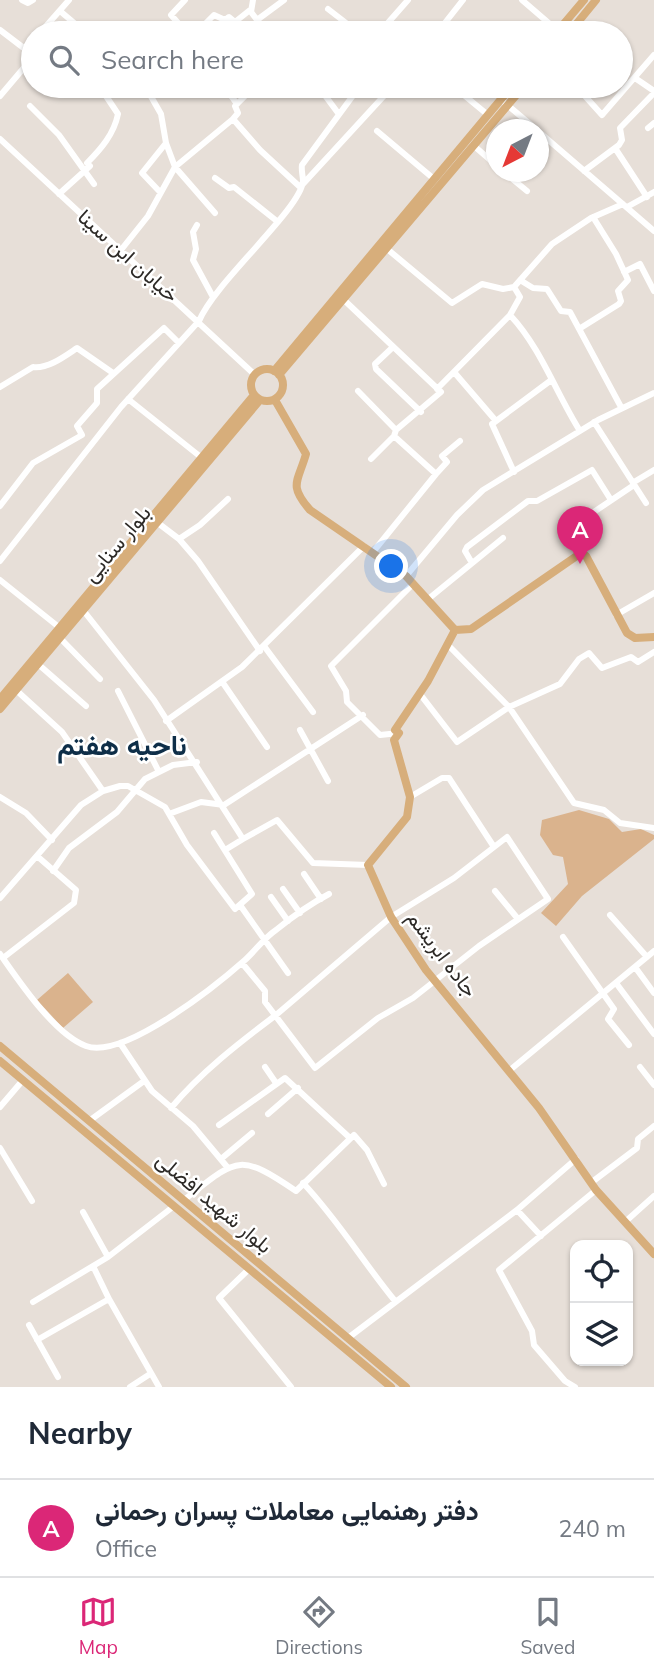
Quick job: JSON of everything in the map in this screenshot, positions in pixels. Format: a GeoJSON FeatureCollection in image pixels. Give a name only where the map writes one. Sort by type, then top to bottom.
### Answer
{"type":"FeatureCollection","features":[{"type":"Feature","properties":{"kind":"main road"},"geometry":{"type":"LineString","coordinates":[[566,21],[584,0]]}},
{"type":"Feature","properties":{"kind":"main road"},"geometry":{"type":"LineString","coordinates":[[579,21],[596,0]]}},
{"type":"Feature","properties":{"kind":"main road"},"geometry":{"type":"LineString","coordinates":[[276,373],[343,299],[473,145],[506,98]]}},
{"type":"Feature","properties":{"kind":"main road"},"geometry":{"type":"LineString","coordinates":[[276,373],[488,116],[509,98]]}},
{"type":"Feature","properties":{"kind":"main road"},"geometry":{"type":"LineString","coordinates":[[266,369],[276,373],[282,390],[275,400],[257,398],[251,382],[255,375],[266,369]]}},
{"type":"Feature","properties":{"kind":"main road","name":"بلوار سنایی"},"geometry":{"type":"LineString","coordinates":[[0,699],[155,520],[202,458],[257,398]]}},
{"type":"Feature","properties":{"kind":"main road","name":"بلوار سنایی"},"geometry":{"type":"LineString","coordinates":[[0,709],[257,398]]}},
{"type":"Feature","properties":{"kind":"main road"},"geometry":{"type":"LineString","coordinates":[[275,400],[306,454],[296,479],[298,495],[310,510],[406,576],[455,630]]}},
{"type":"Feature","properties":{"kind":"main road"},"geometry":{"type":"LineString","coordinates":[[455,630],[471,629],[581,553],[586,556],[616,615],[630,636],[654,637]]}},
{"type":"Feature","properties":{"kind":"main road"},"geometry":{"type":"LineString","coordinates":[[368,865],[407,817],[410,797],[394,740],[399,733],[395,730],[420,694],[455,630]]}},
{"type":"Feature","properties":{"kind":"main road","name":"جاده ابریشم"},"geometry":{"type":"LineString","coordinates":[[368,865],[391,917],[436,981],[510,1070],[594,1186],[654,1254]]}},
{"type":"Feature","properties":{"kind":"main road","name":"بلوار شهید افضلی"},"geometry":{"type":"LineString","coordinates":[[0,1046],[406,1387]]}},
{"type":"Feature","properties":{"kind":"main road","name":"بلوار شهید افضلی"},"geometry":{"type":"LineString","coordinates":[[0,1061],[390,1387]]}},
{"type":"Feature","properties":{"kind":"main road"},"geometry":{"type":"LineString","coordinates":[[54,1106],[61,1098]]}},
{"type":"Feature","properties":{"kind":"main road"},"geometry":{"type":"LineString","coordinates":[[246,1267],[250,1256]]}},
{"type":"Feature","properties":{"kind":"street"},"geometry":{"type":"LineString","coordinates":[[22,0],[28,4],[33,0]]}},
{"type":"Feature","properties":{"kind":"street"},"geometry":{"type":"LineString","coordinates":[[56,0],[74,21]]}},
{"type":"Feature","properties":{"kind":"street"},"geometry":{"type":"LineString","coordinates":[[51,21],[69,0]]}},
{"type":"Feature","properties":{"kind":"street"},"geometry":{"type":"LineString","coordinates":[[175,21],[171,15],[185,0]]}},
{"type":"Feature","properties":{"kind":"street"},"geometry":{"type":"LineString","coordinates":[[236,21],[250,10],[253,0]]}},
{"type":"Feature","properties":{"kind":"street"},"geometry":{"type":"LineString","coordinates":[[250,10],[257,20],[283,0]]}},
{"type":"Feature","properties":{"kind":"street"},"geometry":{"type":"LineString","coordinates":[[390,21],[408,0]]}},
{"type":"Feature","properties":{"kind":"street"},"geometry":{"type":"LineString","coordinates":[[446,21],[463,0]]}},
{"type":"Feature","properties":{"kind":"street"},"geometry":{"type":"LineString","coordinates":[[522,0],[545,21]]}},
{"type":"Feature","properties":{"kind":"street"},"geometry":{"type":"LineString","coordinates":[[328,9],[344,21]]}},
{"type":"Feature","properties":{"kind":"street"},"geometry":{"type":"LineString","coordinates":[[208,21],[214,15],[225,20],[229,17],[234,21]]}},
{"type":"Feature","properties":{"kind":"street"},"geometry":{"type":"LineString","coordinates":[[0,30],[21,46]]}},
{"type":"Feature","properties":{"kind":"street"},"geometry":{"type":"LineString","coordinates":[[633,80],[654,55]]}},
{"type":"Feature","properties":{"kind":"street"},"geometry":{"type":"LineString","coordinates":[[0,96],[21,71]]}},
{"type":"Feature","properties":{"kind":"street"},"geometry":{"type":"LineString","coordinates":[[584,171],[615,148],[622,139],[620,128],[654,92],[635,78]]}},
{"type":"Feature","properties":{"kind":"street"},"geometry":{"type":"LineString","coordinates":[[59,194],[90,166],[87,163],[109,138],[118,114],[107,98]]}},
{"type":"Feature","properties":{"kind":"street"},"geometry":{"type":"LineString","coordinates":[[152,98],[162,114],[166,143],[175,167],[215,213]]}},
{"type":"Feature","properties":{"kind":"street"},"geometry":{"type":"LineString","coordinates":[[233,98],[237,104]]}},
{"type":"Feature","properties":{"kind":"street"},"geometry":{"type":"LineString","coordinates":[[121,250],[148,216],[175,167],[239,113],[234,108],[243,98]]}},
{"type":"Feature","properties":{"kind":"street"},"geometry":{"type":"LineString","coordinates":[[327,98],[338,113]]}},
{"type":"Feature","properties":{"kind":"street"},"geometry":{"type":"LineString","coordinates":[[301,186],[302,165],[313,154],[350,98]]}},
{"type":"Feature","properties":{"kind":"street"},"geometry":{"type":"LineString","coordinates":[[0,561],[128,399],[199,321],[213,297],[240,262],[278,222],[301,186],[382,98]]}},
{"type":"Feature","properties":{"kind":"street"},"geometry":{"type":"LineString","coordinates":[[467,98],[488,116]]}},
{"type":"Feature","properties":{"kind":"street"},"geometry":{"type":"LineString","coordinates":[[587,98],[602,115],[617,98]]}},
{"type":"Feature","properties":{"kind":"street"},"geometry":{"type":"LineString","coordinates":[[504,102],[525,119]]}},
{"type":"Feature","properties":{"kind":"street"},"geometry":{"type":"LineString","coordinates":[[30,106],[59,135],[94,184]]}},
{"type":"Feature","properties":{"kind":"street"},"geometry":{"type":"LineString","coordinates":[[233,119],[260,150],[301,186]]}},
{"type":"Feature","properties":{"kind":"street"},"geometry":{"type":"LineString","coordinates":[[377,131],[435,179]]}},
{"type":"Feature","properties":{"kind":"street","name":"خیابان ابن سینا"},"geometry":{"type":"LineString","coordinates":[[0,139],[255,375]]}},
{"type":"Feature","properties":{"kind":"street"},"geometry":{"type":"LineString","coordinates":[[549,140],[654,232]]}},
{"type":"Feature","properties":{"kind":"street"},"geometry":{"type":"LineString","coordinates":[[160,192],[142,173],[166,143]]}},
{"type":"Feature","properties":{"kind":"street"},"geometry":{"type":"LineString","coordinates":[[473,145],[486,156]]}},
{"type":"Feature","properties":{"kind":"street"},"geometry":{"type":"LineString","coordinates":[[615,148],[647,197]]}},
{"type":"Feature","properties":{"kind":"street"},"geometry":{"type":"LineString","coordinates":[[215,178],[229,188],[234,187],[278,222]]}},
{"type":"Feature","properties":{"kind":"street"},"geometry":{"type":"LineString","coordinates":[[516,182],[527,191]]}},
{"type":"Feature","properties":{"kind":"street"},"geometry":{"type":"LineString","coordinates":[[386,248],[452,303],[482,284],[503,289],[514,287],[552,244],[593,217],[654,192]]}},
{"type":"Feature","properties":{"kind":"street"},"geometry":{"type":"LineString","coordinates":[[579,329],[620,303],[618,290],[628,280],[593,217]]}},
{"type":"Feature","properties":{"kind":"street"},"geometry":{"type":"LineString","coordinates":[[197,226],[193,232],[196,249],[193,260],[213,297]]}},
{"type":"Feature","properties":{"kind":"street"},"geometry":{"type":"LineString","coordinates":[[624,272],[640,264],[654,291]]}},
{"type":"Feature","properties":{"kind":"street"},"geometry":{"type":"LineString","coordinates":[[647,278],[654,274]]}},
{"type":"Feature","properties":{"kind":"street"},"geometry":{"type":"LineString","coordinates":[[520,280],[533,288],[547,289],[561,311],[570,312],[621,407]]}},
{"type":"Feature","properties":{"kind":"street"},"geometry":{"type":"LineString","coordinates":[[437,389],[510,315],[520,298],[514,287]]}},
{"type":"Feature","properties":{"kind":"street"},"geometry":{"type":"LineString","coordinates":[[343,299],[441,394],[395,433],[371,459]]}},
{"type":"Feature","properties":{"kind":"street"},"geometry":{"type":"LineString","coordinates":[[510,315],[534,347],[550,381],[580,431]]}},
{"type":"Feature","properties":{"kind":"street"},"geometry":{"type":"LineString","coordinates":[[0,516],[0,508],[33,463],[82,435],[77,425],[97,403],[97,389],[113,373],[164,328],[178,342]]}},
{"type":"Feature","properties":{"kind":"street"},"geometry":{"type":"LineString","coordinates":[[393,347],[375,364],[376,369],[421,412]]}},
{"type":"Feature","properties":{"kind":"street"},"geometry":{"type":"LineString","coordinates":[[0,387],[33,366],[38,368],[58,360],[77,348],[113,373]]}},
{"type":"Feature","properties":{"kind":"street"},"geometry":{"type":"LineString","coordinates":[[454,372],[496,421]]}},
{"type":"Feature","properties":{"kind":"street"},"geometry":{"type":"LineString","coordinates":[[514,472],[492,427],[496,421],[550,381]]}},
{"type":"Feature","properties":{"kind":"street"},"geometry":{"type":"LineString","coordinates":[[358,391],[436,474]]}},
{"type":"Feature","properties":{"kind":"street"},"geometry":{"type":"LineString","coordinates":[[406,576],[457,515],[483,490],[594,422],[654,393]]}},
{"type":"Feature","properties":{"kind":"street"},"geometry":{"type":"LineString","coordinates":[[128,399],[202,458]]}},
{"type":"Feature","properties":{"kind":"street"},"geometry":{"type":"LineString","coordinates":[[594,422],[646,503]]}},
{"type":"Feature","properties":{"kind":"street"},"geometry":{"type":"LineString","coordinates":[[373,552],[446,464],[444,452],[460,441]]}},
{"type":"Feature","properties":{"kind":"street"},"geometry":{"type":"LineString","coordinates":[[472,563],[465,551],[467,547],[528,501],[537,501],[593,470],[611,500]]}},
{"type":"Feature","properties":{"kind":"street"},"geometry":{"type":"LineString","coordinates":[[581,553],[585,548],[576,524],[654,470]]}},
{"type":"Feature","properties":{"kind":"street"},"geometry":{"type":"LineString","coordinates":[[179,538],[200,525],[228,499]]}},
{"type":"Feature","properties":{"kind":"street"},"geometry":{"type":"LineString","coordinates":[[155,520],[179,538],[313,712]]}},
{"type":"Feature","properties":{"kind":"street"},"geometry":{"type":"LineString","coordinates":[[427,600],[503,538]]}},
{"type":"Feature","properties":{"kind":"street"},"geometry":{"type":"LineString","coordinates":[[166,722],[223,683],[262,648],[363,546]]}},
{"type":"Feature","properties":{"kind":"street"},"geometry":{"type":"LineString","coordinates":[[0,580],[60,628]]}},
{"type":"Feature","properties":{"kind":"street"},"geometry":{"type":"LineString","coordinates":[[399,733],[380,735],[363,715],[347,702],[346,691],[331,666],[414,584]]}},
{"type":"Feature","properties":{"kind":"street"},"geometry":{"type":"LineString","coordinates":[[616,615],[654,593]]}},
{"type":"Feature","properties":{"kind":"street"},"geometry":{"type":"LineString","coordinates":[[83,610],[125,658],[166,722],[197,762],[243,839]]}},
{"type":"Feature","properties":{"kind":"street"},"geometry":{"type":"LineString","coordinates":[[60,638],[100,679]]}},
{"type":"Feature","properties":{"kind":"street"},"geometry":{"type":"LineString","coordinates":[[448,645],[509,707],[573,803],[604,810],[620,823],[654,828]]}},
{"type":"Feature","properties":{"kind":"street"},"geometry":{"type":"LineString","coordinates":[[420,694],[457,742],[509,707],[560,684],[579,659],[589,653],[602,668],[631,657],[638,662],[654,652]]}},
{"type":"Feature","properties":{"kind":"street"},"geometry":{"type":"LineString","coordinates":[[38,664],[86,706]]}},
{"type":"Feature","properties":{"kind":"street"},"geometry":{"type":"LineString","coordinates":[[223,683],[267,747]]}},
{"type":"Feature","properties":{"kind":"street"},"geometry":{"type":"LineString","coordinates":[[16,690],[62,733],[103,791]]}},
{"type":"Feature","properties":{"kind":"street"},"geometry":{"type":"LineString","coordinates":[[118,691],[159,772]]}},
{"type":"Feature","properties":{"kind":"street"},"geometry":{"type":"LineString","coordinates":[[169,814],[201,802],[223,806],[363,715]]}},
{"type":"Feature","properties":{"kind":"street"},"geometry":{"type":"LineString","coordinates":[[300,730],[328,781]]}},
{"type":"Feature","properties":{"kind":"street"},"geometry":{"type":"LineString","coordinates":[[53,871],[69,848],[117,812],[145,779],[159,772],[197,762]]}},
{"type":"Feature","properties":{"kind":"street"},"geometry":{"type":"LineString","coordinates":[[410,797],[442,778],[449,778],[494,847]]}},
{"type":"Feature","properties":{"kind":"street"},"geometry":{"type":"LineString","coordinates":[[0,898],[81,805],[103,791],[120,786],[137,791],[165,807],[220,894],[233,909],[252,894],[214,833]]}},
{"type":"Feature","properties":{"kind":"street"},"geometry":{"type":"LineString","coordinates":[[0,797],[26,813],[52,840]]}},
{"type":"Feature","properties":{"kind":"street"},"geometry":{"type":"LineString","coordinates":[[225,850],[277,820],[313,863],[368,865]]}},
{"type":"Feature","properties":{"kind":"street"},"geometry":{"type":"LineString","coordinates":[[171,1108],[276,1015],[391,917],[434,891],[508,837],[548,899],[436,981],[378,1018],[317,1068],[276,1015],[265,1002],[265,991],[242,963]]}},
{"type":"Feature","properties":{"kind":"street"},"geometry":{"type":"LineString","coordinates":[[37,856],[76,890],[74,904],[2,956],[14,976],[67,1034],[89,1048],[120,1043],[171,1017],[242,963],[264,940],[288,921],[329,894]]}},
{"type":"Feature","properties":{"kind":"street"},"geometry":{"type":"LineString","coordinates":[[304,874],[321,899]]}},
{"type":"Feature","properties":{"kind":"street"},"geometry":{"type":"LineString","coordinates":[[283,889],[300,913]]}},
{"type":"Feature","properties":{"kind":"street"},"geometry":{"type":"LineString","coordinates":[[495,891],[518,919]]}},
{"type":"Feature","properties":{"kind":"street"},"geometry":{"type":"LineString","coordinates":[[271,897],[288,921]]}},
{"type":"Feature","properties":{"kind":"street"},"geometry":{"type":"LineString","coordinates":[[240,905],[289,973]]}},
{"type":"Feature","properties":{"kind":"street"},"geometry":{"type":"LineString","coordinates":[[610,915],[647,957]]}},
{"type":"Feature","properties":{"kind":"street"},"geometry":{"type":"LineString","coordinates":[[563,937],[614,1009],[608,1019],[629,1045]]}},
{"type":"Feature","properties":{"kind":"street"},"geometry":{"type":"LineString","coordinates":[[510,1070],[654,951]]}},
{"type":"Feature","properties":{"kind":"street"},"geometry":{"type":"LineString","coordinates":[[635,967],[654,993]]}},
{"type":"Feature","properties":{"kind":"street"},"geometry":{"type":"LineString","coordinates":[[616,983],[654,1034]]}},
{"type":"Feature","properties":{"kind":"street"},"geometry":{"type":"LineString","coordinates":[[120,1043],[144,1081],[193,1126],[228,1167]]}},
{"type":"Feature","properties":{"kind":"street"},"geometry":{"type":"LineString","coordinates":[[265,1067],[276,1083]]}},
{"type":"Feature","properties":{"kind":"street"},"geometry":{"type":"LineString","coordinates":[[640,1067],[654,1085]]}},
{"type":"Feature","properties":{"kind":"street"},"geometry":{"type":"LineString","coordinates":[[219,1125],[285,1078],[350,1138]]}},
{"type":"Feature","properties":{"kind":"street"},"geometry":{"type":"LineString","coordinates":[[0,1107],[23,1080]]}},
{"type":"Feature","properties":{"kind":"street"},"geometry":{"type":"LineString","coordinates":[[89,1121],[144,1081]]}},
{"type":"Feature","properties":{"kind":"street"},"geometry":{"type":"LineString","coordinates":[[268,1114],[298,1088]]}},
{"type":"Feature","properties":{"kind":"street"},"geometry":{"type":"LineString","coordinates":[[575,1387],[565,1381],[534,1345],[532,1331],[499,1270],[541,1236],[637,1147],[638,1139],[654,1126]]}},
{"type":"Feature","properties":{"kind":"street"},"geometry":{"type":"LineString","coordinates":[[220,1159],[252,1133]]}},
{"type":"Feature","properties":{"kind":"street"},"geometry":{"type":"LineString","coordinates":[[184,1200],[228,1167],[248,1164],[260,1166],[295,1191],[354,1135],[367,1150],[384,1184]]}},
{"type":"Feature","properties":{"kind":"street"},"geometry":{"type":"LineString","coordinates":[[0,1148],[32,1201]]}},
{"type":"Feature","properties":{"kind":"street"},"geometry":{"type":"LineString","coordinates":[[348,1338],[517,1210],[576,1159]]}},
{"type":"Feature","properties":{"kind":"street"},"geometry":{"type":"LineString","coordinates":[[303,1183],[338,1221],[358,1255],[395,1301]]}},
{"type":"Feature","properties":{"kind":"street"},"geometry":{"type":"LineString","coordinates":[[625,1222],[654,1196]]}},
{"type":"Feature","properties":{"kind":"street"},"geometry":{"type":"LineString","coordinates":[[33,1303],[108,1257],[174,1206]]}},
{"type":"Feature","properties":{"kind":"street"},"geometry":{"type":"LineString","coordinates":[[517,1210],[541,1236]]}},
{"type":"Feature","properties":{"kind":"street"},"geometry":{"type":"LineString","coordinates":[[83,1212],[108,1257]]}},
{"type":"Feature","properties":{"kind":"street"},"geometry":{"type":"LineString","coordinates":[[93,1266],[159,1387]]}},
{"type":"Feature","properties":{"kind":"street"},"geometry":{"type":"LineString","coordinates":[[246,1267],[219,1298],[291,1387]]}},
{"type":"Feature","properties":{"kind":"street"},"geometry":{"type":"LineString","coordinates":[[37,1340],[109,1299]]}},
{"type":"Feature","properties":{"kind":"street"},"geometry":{"type":"LineString","coordinates":[[29,1325],[58,1377]]}},
{"type":"Feature","properties":{"kind":"street"},"geometry":{"type":"LineString","coordinates":[[130,1387],[150,1374]]}},
{"type":"Feature","properties":{"kind":"shaded area"},"geometry":{"type":"Polygon","coordinates":[[[579,810],[609,819],[622,832],[641,829],[654,835],[654,839],[582,896],[556,926],[541,913],[568,884],[563,857],[553,855],[540,835],[542,820],[579,810]]]}},
{"type":"Feature","properties":{"kind":"shaded area"},"geometry":{"type":"Polygon","coordinates":[[[68,973],[93,1002],[63,1028],[37,1000],[68,973]]]}},
{"type":"Feature","properties":{"kind":"place","name":"دفتر رهنمایی معاملات پسران رحمانی"},"geometry":{"type":"Point","coordinates":[580,564]}},
{"type":"Feature","properties":{"kind":"district","name":"ناحیه هفتم"},"geometry":{"type":"Point","coordinates":[122,745]}}]}
